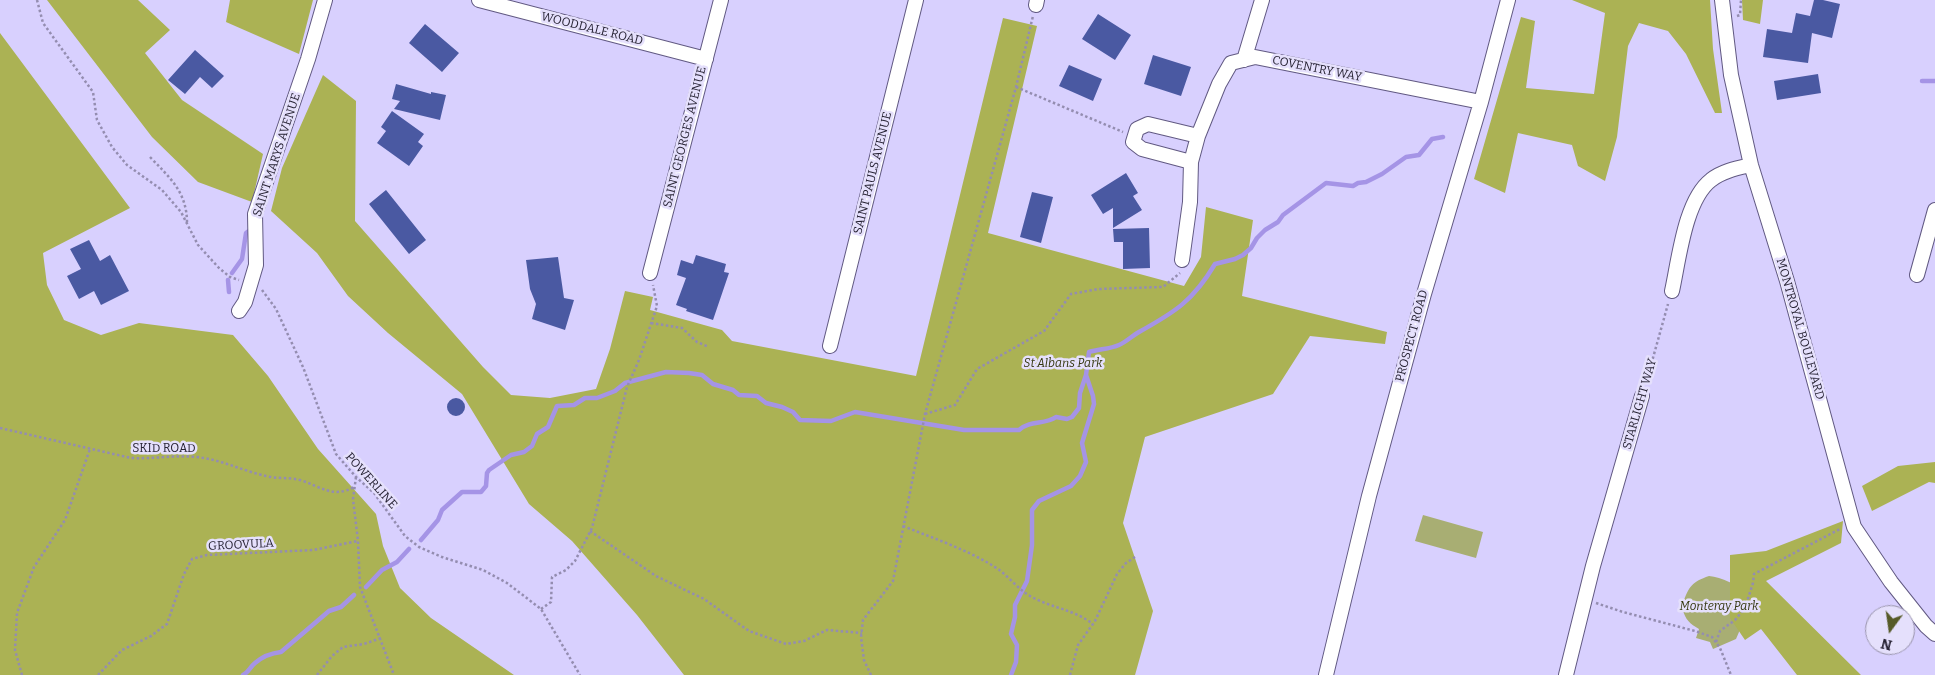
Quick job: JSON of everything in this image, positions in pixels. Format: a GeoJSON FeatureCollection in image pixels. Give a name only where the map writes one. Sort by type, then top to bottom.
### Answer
{"type":"FeatureCollection","features":[{"type":"Feature","properties":{"kind":"street","name":"SAINT MARYS AVENUE"},"geometry":{"type":"LineString","coordinates":[[239,310],[245,302],[256,264],[255,214],[308,59],[324,0]]}},
{"type":"Feature","properties":{"kind":"street","name":"WOODDALE ROAD"},"geometry":{"type":"LineString","coordinates":[[479,0],[706,59]]}},
{"type":"Feature","properties":{"kind":"street","name":"SAINT GEORGES AVENUE"},"geometry":{"type":"LineString","coordinates":[[650,273],[721,0]]}},
{"type":"Feature","properties":{"kind":"street","name":"SAINT PAULS AVENUE"},"geometry":{"type":"LineString","coordinates":[[830,346],[916,0]]}},
{"type":"Feature","properties":{"kind":"street"},"geometry":{"type":"LineString","coordinates":[[1182,260],[1190,202],[1191,162],[1198,136],[1219,84],[1231,63],[1244,60],[1262,0]]}},
{"type":"Feature","properties":{"kind":"street","name":"PROSPECT ROAD"},"geometry":{"type":"LineString","coordinates":[[1326,675],[1369,496],[1419,312],[1481,102],[1508,0]]}},
{"type":"Feature","properties":{"kind":"street","name":"MONTROYAL BOULEVARD"},"geometry":{"type":"LineString","coordinates":[[1722,0],[1731,75],[1751,165],[1787,281],[1854,527],[1891,582],[1926,626],[1935,634]]}},
{"type":"Feature","properties":{"kind":"street","name":"COVENTRY WAY"},"geometry":{"type":"LineString","coordinates":[[1244,60],[1255,57],[1481,102]]}},
{"type":"Feature","properties":{"kind":"street"},"geometry":{"type":"LineString","coordinates":[[1191,162],[1142,150],[1133,142],[1137,129],[1148,124],[1198,136]]}},
{"type":"Feature","properties":{"kind":"street"},"geometry":{"type":"LineString","coordinates":[[1672,291],[1689,216],[1698,194],[1712,180],[1729,171],[1751,165]]}},
{"type":"Feature","properties":{"kind":"street"},"geometry":{"type":"LineString","coordinates":[[1917,275],[1935,210]]}},
{"type":"Feature","properties":{"kind":"street","name":"STARLIGHT WAY"},"geometry":{"type":"LineString","coordinates":[[1566,675],[1596,556],[1642,396]]}},
{"type":"Feature","properties":{"kind":"path"},"geometry":{"type":"LineString","coordinates":[[37,0],[43,23],[93,92],[97,120],[112,147],[127,165],[162,190],[181,212],[198,245],[219,268],[230,277],[252,283]]}},
{"type":"Feature","properties":{"kind":"path"},"geometry":{"type":"LineString","coordinates":[[1740,15],[1741,0]]}},
{"type":"Feature","properties":{"kind":"path"},"geometry":{"type":"LineString","coordinates":[[871,675],[864,660],[863,620],[893,581],[919,436],[1016,87],[1037,3]]}},
{"type":"Feature","properties":{"kind":"path"},"geometry":{"type":"LineString","coordinates":[[1016,87],[1119,130]]}},
{"type":"Feature","properties":{"kind":"path"},"geometry":{"type":"LineString","coordinates":[[150,157],[174,182],[182,196],[187,211],[187,225]]}},
{"type":"Feature","properties":{"kind":"path"},"geometry":{"type":"LineString","coordinates":[[925,414],[955,405],[977,369],[1044,331],[1071,294],[1098,289],[1163,287],[1180,272],[1182,260]]}},
{"type":"Feature","properties":{"kind":"path"},"geometry":{"type":"LineString","coordinates":[[541,609],[551,602],[552,577],[566,570],[575,561],[590,531],[627,387],[639,360],[657,301],[650,273]]}},
{"type":"Feature","properties":{"kind":"path","name":"POWERLINE"},"geometry":{"type":"LineString","coordinates":[[252,283],[265,293],[276,309],[303,367],[336,454],[356,477],[374,493],[405,536],[419,547],[442,557],[483,570],[507,583],[541,609],[580,675]]}},
{"type":"Feature","properties":{"kind":"path","name":"STARLIGHT WAY"},"geometry":{"type":"LineString","coordinates":[[1642,396],[1672,291]]}},
{"type":"Feature","properties":{"kind":"path"},"geometry":{"type":"LineString","coordinates":[[651,323],[682,328],[697,342],[709,347]]}},
{"type":"Feature","properties":{"kind":"path","name":"SKID ROAD"},"geometry":{"type":"LineString","coordinates":[[0,428],[131,458],[153,460],[175,456],[199,457],[267,477],[299,480],[326,491],[345,492],[354,487]]}},
{"type":"Feature","properties":{"kind":"path"},"geometry":{"type":"LineString","coordinates":[[22,675],[15,650],[17,613],[34,567],[64,520],[90,449]]}},
{"type":"Feature","properties":{"kind":"path"},"geometry":{"type":"LineString","coordinates":[[356,477],[353,500],[358,541],[360,587],[394,675]]}},
{"type":"Feature","properties":{"kind":"path"},"geometry":{"type":"LineString","coordinates":[[903,526],[990,564],[1009,577],[1028,594],[1051,605],[1075,612],[1093,624]]}},
{"type":"Feature","properties":{"kind":"path"},"geometry":{"type":"LineString","coordinates":[[1716,642],[1720,631],[1735,620],[1745,608],[1754,574],[1840,529]]}},
{"type":"Feature","properties":{"kind":"path"},"geometry":{"type":"LineString","coordinates":[[590,531],[656,576],[704,599],[749,631],[786,644],[804,642],[828,630],[862,633]]}},
{"type":"Feature","properties":{"kind":"path","name":"GROOVULA"},"geometry":{"type":"LineString","coordinates":[[98,675],[122,650],[151,636],[167,624],[184,574],[192,559],[208,554],[313,550],[358,541]]}},
{"type":"Feature","properties":{"kind":"path"},"geometry":{"type":"LineString","coordinates":[[1070,675],[1078,645],[1104,606],[1116,574],[1126,563],[1135,557]]}},
{"type":"Feature","properties":{"kind":"path"},"geometry":{"type":"LineString","coordinates":[[1586,599],[1654,622],[1695,631],[1712,638],[1716,642],[1731,675]]}},
{"type":"Feature","properties":{"kind":"path"},"geometry":{"type":"LineString","coordinates":[[317,675],[332,656],[342,648],[364,644],[381,638]]}},
{"type":"Feature","properties":{"kind":"green space"},"geometry":{"type":"Polygon","coordinates":[[[47,0],[138,0],[170,30],[145,53],[182,100],[263,154],[252,202],[198,182],[152,137],[47,0]]]}},
{"type":"Feature","properties":{"kind":"green space"},"geometry":{"type":"Polygon","coordinates":[[[230,0],[313,0],[299,54],[226,22],[230,0]]]}},
{"type":"Feature","properties":{"kind":"green space"},"geometry":{"type":"Polygon","coordinates":[[[1572,0],[1710,0],[1713,49],[1722,113],[1715,113],[1686,54],[1668,31],[1639,23],[1628,46],[1617,137],[1605,181],[1578,166],[1572,145],[1518,133],[1505,193],[1474,179],[1521,17],[1535,21],[1526,88],[1594,94],[1605,13],[1572,0]]]}},
{"type":"Feature","properties":{"kind":"green space"},"geometry":{"type":"Polygon","coordinates":[[[1742,0],[1763,0],[1760,24],[1743,20],[1742,0]]]}},
{"type":"Feature","properties":{"kind":"green space","name":"St Albans Park"},"geometry":{"type":"Polygon","coordinates":[[[1003,18],[1037,26],[988,233],[1184,286],[1201,257],[1206,207],[1253,220],[1242,296],[1387,332],[1385,344],[1310,336],[1273,394],[1145,437],[1123,523],[1153,611],[1135,675],[684,675],[637,615],[572,541],[529,504],[462,394],[388,333],[348,296],[317,253],[271,211],[282,168],[323,75],[356,101],[355,221],[483,367],[511,395],[550,398],[596,389],[610,349],[625,291],[653,297],[650,310],[722,330],[732,341],[916,376],[1003,18]]]}},
{"type":"Feature","properties":{"kind":"green space"},"geometry":{"type":"Polygon","coordinates":[[[0,33],[130,208],[43,253],[47,285],[64,320],[101,335],[139,323],[233,335],[268,376],[318,449],[376,514],[383,546],[400,588],[431,618],[514,675],[0,675],[0,33]]]}},
{"type":"Feature","properties":{"kind":"green space"},"geometry":{"type":"Polygon","coordinates":[[[1935,462],[1935,483],[1929,482],[1872,511],[1862,486],[1898,466],[1935,462]]]}},
{"type":"Feature","properties":{"kind":"green space"},"geometry":{"type":"Polygon","coordinates":[[[1423,515],[1483,532],[1476,558],[1415,541],[1423,515]]]}},
{"type":"Feature","properties":{"kind":"green space"},"geometry":{"type":"Polygon","coordinates":[[[1843,521],[1841,543],[1766,581],[1861,675],[1797,675],[1761,629],[1745,640],[1730,618],[1730,555],[1766,551],[1843,521]]]}},
{"type":"Feature","properties":{"kind":"green space","name":"Monteray Park"},"geometry":{"type":"Polygon","coordinates":[[[1709,576],[1750,590],[1736,639],[1713,649],[1710,642],[1696,638],[1699,629],[1688,621],[1683,610],[1686,607],[1683,603],[1689,589],[1699,580],[1709,576]]]}},
{"type":"Feature","properties":{"kind":"building"},"geometry":{"type":"Polygon","coordinates":[[[1814,0],[1840,4],[1832,38],[1812,33],[1808,63],[1763,57],[1767,29],[1792,33],[1796,13],[1810,16],[1814,0]]]}},
{"type":"Feature","properties":{"kind":"building"},"geometry":{"type":"Polygon","coordinates":[[[1098,14],[1131,35],[1115,60],[1082,39],[1098,14]]]}},
{"type":"Feature","properties":{"kind":"building"},"geometry":{"type":"Polygon","coordinates":[[[425,24],[459,53],[442,72],[409,43],[425,24]]]}},
{"type":"Feature","properties":{"kind":"building"},"geometry":{"type":"Polygon","coordinates":[[[195,50],[224,76],[212,88],[200,77],[185,94],[168,80],[195,50]]]}},
{"type":"Feature","properties":{"kind":"building"},"geometry":{"type":"Polygon","coordinates":[[[1153,55],[1191,67],[1181,96],[1144,84],[1153,55]]]}},
{"type":"Feature","properties":{"kind":"building"},"geometry":{"type":"Polygon","coordinates":[[[1069,65],[1102,79],[1093,101],[1059,86],[1069,65]]]}},
{"type":"Feature","properties":{"kind":"building"},"geometry":{"type":"Polygon","coordinates":[[[1818,74],[1821,93],[1777,100],[1774,81],[1818,74]]]}},
{"type":"Feature","properties":{"kind":"building"},"geometry":{"type":"Polygon","coordinates":[[[396,84],[431,94],[431,92],[446,95],[440,120],[394,109],[400,101],[392,99],[396,84]]]}},
{"type":"Feature","properties":{"kind":"building"},"geometry":{"type":"Polygon","coordinates":[[[392,111],[424,134],[418,142],[423,146],[409,166],[377,143],[386,131],[381,127],[392,111]]]}},
{"type":"Feature","properties":{"kind":"building"},"geometry":{"type":"Polygon","coordinates":[[[1126,173],[1138,193],[1133,196],[1142,210],[1113,228],[1113,208],[1103,214],[1091,195],[1126,173]]]}},
{"type":"Feature","properties":{"kind":"building"},"geometry":{"type":"Polygon","coordinates":[[[386,190],[426,240],[409,254],[369,204],[386,190]]]}},
{"type":"Feature","properties":{"kind":"building"},"geometry":{"type":"Polygon","coordinates":[[[1032,192],[1053,197],[1041,243],[1020,237],[1032,192]]]}},
{"type":"Feature","properties":{"kind":"building"},"geometry":{"type":"Polygon","coordinates":[[[1149,228],[1150,268],[1123,269],[1123,242],[1114,242],[1113,229],[1149,228]]]}},
{"type":"Feature","properties":{"kind":"building"},"geometry":{"type":"Polygon","coordinates":[[[89,240],[100,261],[110,255],[129,291],[101,305],[94,291],[79,299],[67,276],[81,269],[70,249],[89,240]]]}},
{"type":"Feature","properties":{"kind":"building"},"geometry":{"type":"Polygon","coordinates":[[[696,255],[726,264],[724,272],[729,273],[713,320],[686,311],[687,309],[676,305],[686,278],[677,275],[681,260],[693,264],[696,255]]]}},
{"type":"Feature","properties":{"kind":"building"},"geometry":{"type":"Polygon","coordinates":[[[558,257],[564,298],[574,300],[565,330],[532,319],[536,304],[530,289],[526,260],[558,257]]]}},
{"type":"Feature","properties":{"kind":"building"},"geometry":{"type":"Polygon","coordinates":[[[456,398],[462,401],[465,407],[462,413],[456,416],[450,413],[447,407],[450,401],[456,398]]]}},
{"type":"Feature","properties":{"kind":"waterway"},"geometry":{"type":"LineString","coordinates":[[1922,81],[1935,81]]}},
{"type":"Feature","properties":{"kind":"waterway"},"geometry":{"type":"LineString","coordinates":[[421,540],[438,520],[442,510],[462,492],[481,492],[486,486],[489,470],[511,455],[524,452],[532,446],[537,434],[548,427],[557,406],[574,405],[585,398],[597,398],[615,391],[625,383],[666,372],[702,375],[713,384],[733,390],[739,395],[757,396],[766,403],[793,412],[800,420],[831,421],[855,412],[964,430],[1019,430],[1028,425],[1056,417],[1067,419],[1072,417],[1079,408],[1080,393],[1086,375],[1089,352],[1119,345],[1173,311],[1191,297],[1215,264],[1243,255],[1265,230],[1278,222],[1283,215],[1326,183],[1353,186],[1366,182],[1382,174],[1406,157],[1419,155],[1432,139],[1443,137]]}},
{"type":"Feature","properties":{"kind":"waterway"},"geometry":{"type":"LineString","coordinates":[[232,273],[242,259],[246,233],[250,230]]}},
{"type":"Feature","properties":{"kind":"waterway"},"geometry":{"type":"LineString","coordinates":[[228,280],[229,292]]}},
{"type":"Feature","properties":{"kind":"waterway"},"geometry":{"type":"LineString","coordinates":[[1011,675],[1016,662],[1017,645],[1011,634],[1015,617],[1015,605],[1027,581],[1032,545],[1032,510],[1039,501],[1071,486],[1080,476],[1086,462],[1082,443],[1094,404],[1086,375]]}},
{"type":"Feature","properties":{"kind":"waterway"},"geometry":{"type":"LineString","coordinates":[[366,587],[382,570],[397,562],[409,549]]}},
{"type":"Feature","properties":{"kind":"waterway"},"geometry":{"type":"LineString","coordinates":[[243,675],[261,659],[281,652],[329,611],[341,607],[354,595]]}}]}
